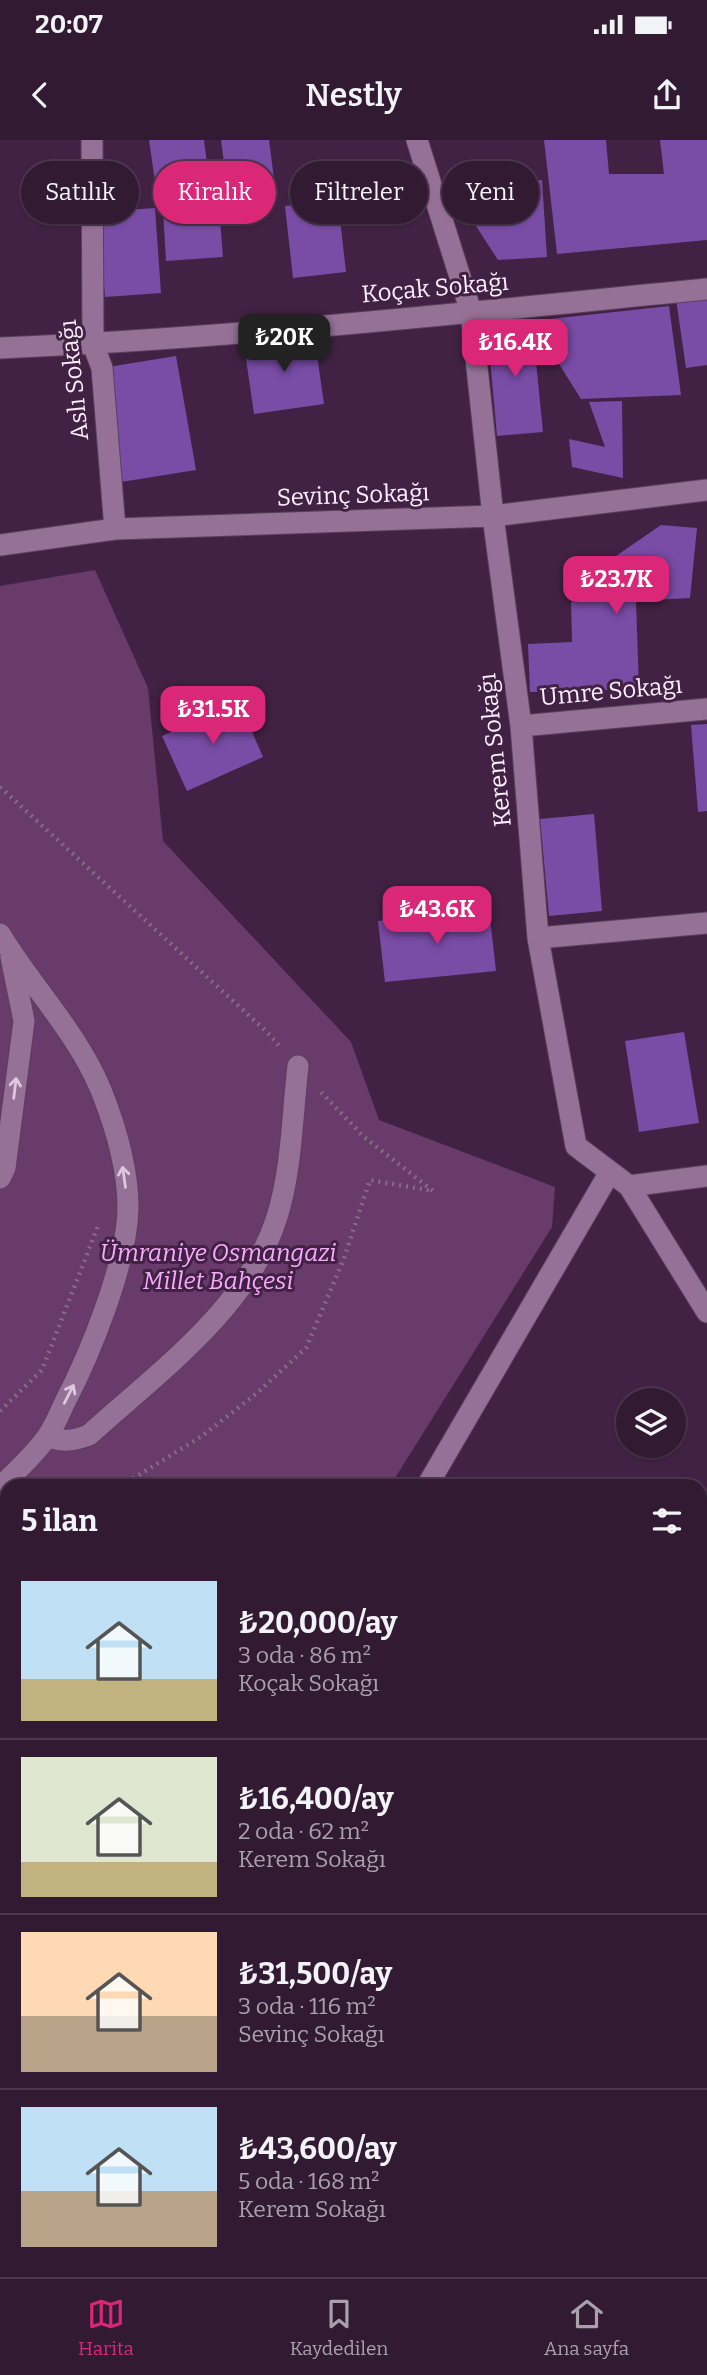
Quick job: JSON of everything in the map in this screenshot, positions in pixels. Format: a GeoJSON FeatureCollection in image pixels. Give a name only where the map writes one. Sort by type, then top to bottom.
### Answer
{"type":"FeatureCollection","features":[{"type":"Feature","properties":{"kind":"street","name":"Aslı Sokağı"},"geometry":{"type":"LineString","coordinates":[[92,140],[93,344],[102,368],[115,529]]}},
{"type":"Feature","properties":{"kind":"street","name":"Kerem Sokağı"},"geometry":{"type":"LineString","coordinates":[[417,140],[471,312],[493,516],[521,726],[538,938],[576,1146],[629,1186],[707,1312]]}},
{"type":"Feature","properties":{"kind":"street","name":"Koçak Sokağı"},"geometry":{"type":"LineString","coordinates":[[0,348],[93,344],[707,289]]}},
{"type":"Feature","properties":{"kind":"street","name":"Sevinç Sokağı"},"geometry":{"type":"LineString","coordinates":[[0,545],[115,529],[493,516],[707,491]]}},
{"type":"Feature","properties":{"kind":"street","name":"Umre Sokağı"},"geometry":{"type":"LineString","coordinates":[[521,726],[707,709]]}},
{"type":"Feature","properties":{"kind":"street"},"geometry":{"type":"LineString","coordinates":[[538,938],[707,923]]}},
{"type":"Feature","properties":{"kind":"street"},"geometry":{"type":"LineString","coordinates":[[0,1178],[5,1168],[24,1021],[5,942]]}},
{"type":"Feature","properties":{"kind":"street"},"geometry":{"type":"LineString","coordinates":[[5,942],[77,1045],[100,1088],[121,1156],[128,1208],[121,1256],[93,1340],[48,1437],[8,1479]]}},
{"type":"Feature","properties":{"kind":"street"},"geometry":{"type":"LineString","coordinates":[[48,1437],[74,1441],[89,1435],[212,1323],[240,1290],[257,1264],[279,1208],[285,1183],[298,1066]]}},
{"type":"Feature","properties":{"kind":"street"},"geometry":{"type":"LineString","coordinates":[[431,1479],[611,1172]]}},
{"type":"Feature","properties":{"kind":"street"},"geometry":{"type":"LineString","coordinates":[[629,1186],[707,1176]]}},
{"type":"Feature","properties":{"kind":"path"},"geometry":{"type":"LineString","coordinates":[[0,787],[268,1033],[364,1137],[433,1191],[370,1180],[343,1261],[306,1348],[257,1393],[202,1436],[132,1479]]}},
{"type":"Feature","properties":{"kind":"path"},"geometry":{"type":"LineString","coordinates":[[0,1411],[42,1370],[98,1227],[99,1213]]}},
{"type":"Feature","properties":{"kind":"green space","name":"Ümraniye Osmangazi Millet Bahçesi"},"geometry":{"type":"Polygon","coordinates":[[[95,570],[148,688],[163,841],[351,1042],[379,1120],[555,1187],[552,1227],[394,1479],[0,1479],[0,586],[95,570]]]}},
{"type":"Feature","properties":{"kind":"building"},"geometry":{"type":"Polygon","coordinates":[[[149,140],[204,140],[207,161],[153,161],[153,168],[149,140]]]}},
{"type":"Feature","properties":{"kind":"building"},"geometry":{"type":"Polygon","coordinates":[[[221,140],[269,140],[272,161],[224,161],[221,140]]]}},
{"type":"Feature","properties":{"kind":"building"},"geometry":{"type":"Polygon","coordinates":[[[544,140],[606,140],[609,174],[664,174],[660,140],[707,140],[707,240],[557,254],[544,140]]]}},
{"type":"Feature","properties":{"kind":"building"},"geometry":{"type":"Polygon","coordinates":[[[539,180],[542,180],[547,257],[498,260],[475,224],[539,224],[539,180]]]}},
{"type":"Feature","properties":{"kind":"building"},"geometry":{"type":"Polygon","coordinates":[[[285,206],[290,206],[290,224],[341,224],[346,272],[293,278],[285,206]]]}},
{"type":"Feature","properties":{"kind":"building"},"geometry":{"type":"Polygon","coordinates":[[[153,208],[161,293],[105,297],[99,224],[139,224],[139,209],[153,208]]]}},
{"type":"Feature","properties":{"kind":"building"},"geometry":{"type":"Polygon","coordinates":[[[164,224],[220,224],[223,257],[166,261],[164,224]]]}},
{"type":"Feature","properties":{"kind":"building"},"geometry":{"type":"Polygon","coordinates":[[[675,292],[707,296],[707,365],[686,368],[675,292]]]}},
{"type":"Feature","properties":{"kind":"building"},"geometry":{"type":"Polygon","coordinates":[[[669,306],[681,395],[581,399],[532,321],[669,306]]]}},
{"type":"Feature","properties":{"kind":"building"},"geometry":{"type":"Polygon","coordinates":[[[532,321],[543,432],[497,436],[487,325],[532,321]]]}},
{"type":"Feature","properties":{"kind":"building"},"geometry":{"type":"Polygon","coordinates":[[[314,334],[324,404],[254,414],[244,345],[314,334]]]}},
{"type":"Feature","properties":{"kind":"building"},"geometry":{"type":"Polygon","coordinates":[[[176,356],[196,470],[121,482],[102,368],[176,356]]]}},
{"type":"Feature","properties":{"kind":"building"},"geometry":{"type":"Polygon","coordinates":[[[622,401],[623,478],[572,467],[569,439],[605,447],[589,402],[622,401]]]}},
{"type":"Feature","properties":{"kind":"building"},"geometry":{"type":"Polygon","coordinates":[[[661,525],[697,528],[690,598],[636,601],[639,689],[530,692],[528,644],[572,642],[571,602],[600,601],[603,565],[661,525]]]}},
{"type":"Feature","properties":{"kind":"building"},"geometry":{"type":"Polygon","coordinates":[[[239,702],[263,757],[187,791],[162,736],[239,702]]]}},
{"type":"Feature","properties":{"kind":"building"},"geometry":{"type":"Polygon","coordinates":[[[707,724],[707,811],[698,812],[691,725],[707,724]]]}},
{"type":"Feature","properties":{"kind":"building"},"geometry":{"type":"Polygon","coordinates":[[[594,814],[602,911],[549,916],[540,819],[594,814]]]}},
{"type":"Feature","properties":{"kind":"building"},"geometry":{"type":"Polygon","coordinates":[[[489,909],[496,971],[385,982],[378,921],[489,909]]]}},
{"type":"Feature","properties":{"kind":"building"},"geometry":{"type":"Polygon","coordinates":[[[684,1032],[699,1123],[639,1132],[625,1041],[684,1032]]]}}]}
